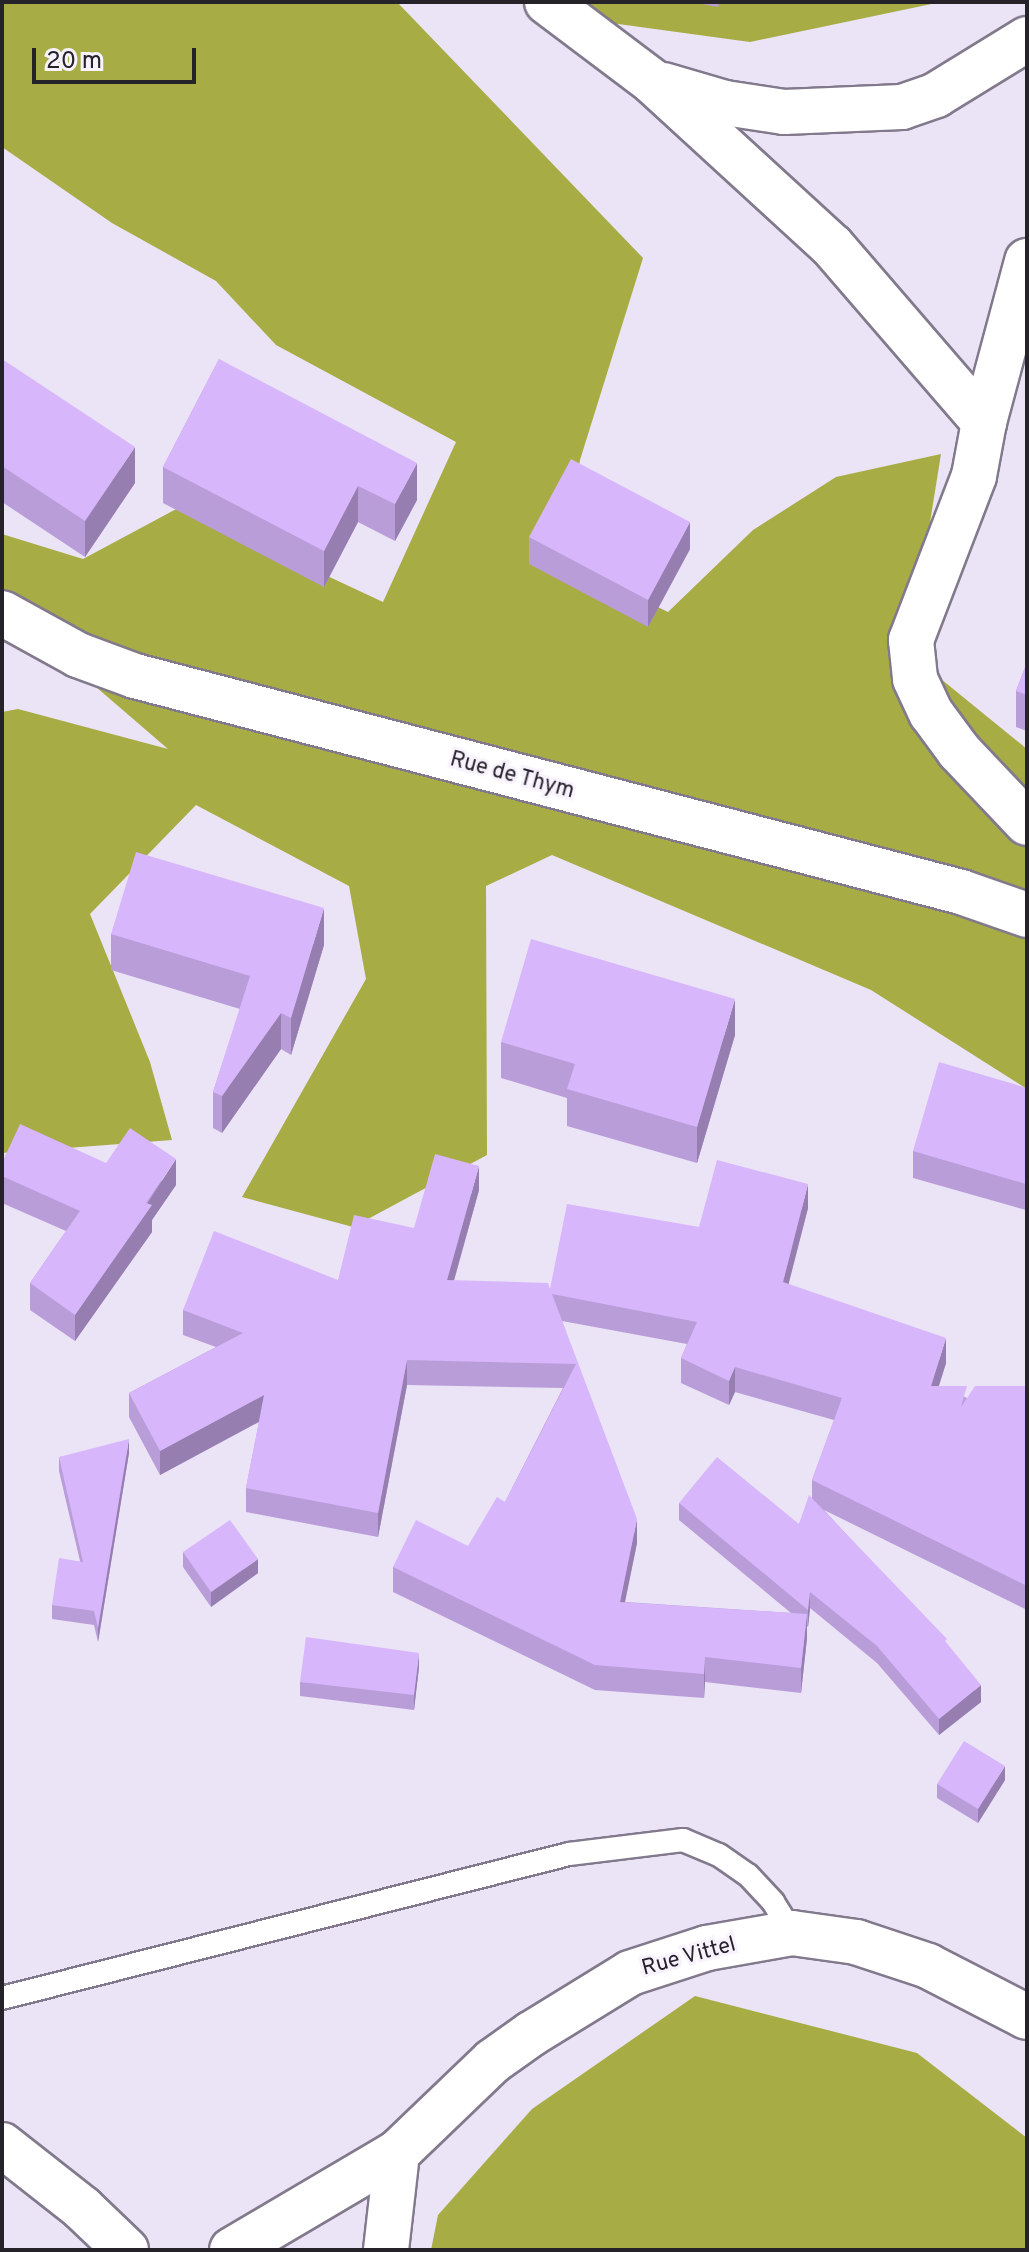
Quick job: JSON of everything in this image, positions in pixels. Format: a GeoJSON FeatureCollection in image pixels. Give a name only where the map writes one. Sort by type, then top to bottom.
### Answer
{"type":"FeatureCollection","features":[{"type":"Feature","properties":{"kind":"street"},"geometry":{"type":"LineString","coordinates":[[547,2],[653,82],[832,246],[984,422]]}},
{"type":"Feature","properties":{"kind":"street"},"geometry":{"type":"LineString","coordinates":[[653,82],[725,103],[784,112],[902,107],[936,95],[1027,39]]}},
{"type":"Feature","properties":{"kind":"street"},"geometry":{"type":"LineString","coordinates":[[1027,261],[984,422],[974,476],[911,640],[915,679],[931,713],[959,751],[1027,823]]}},
{"type":"Feature","properties":{"kind":"street","name":"Rue de Thym"},"geometry":{"type":"LineString","coordinates":[[13,630],[135,676],[961,892],[1027,915]]}},
{"type":"Feature","properties":{"kind":"street","name":"Rue Vittel"},"geometry":{"type":"LineString","coordinates":[[232,2250],[397,2153],[493,2061],[630,1973],[707,1948],[792,1933],[856,1942],[928,1966],[1027,2017]]}},
{"type":"Feature","properties":{"kind":"street"},"geometry":{"type":"LineString","coordinates":[[2,2145],[82,2208],[126,2250]]}},
{"type":"Feature","properties":{"kind":"street"},"geometry":{"type":"LineString","coordinates":[[386,2250],[397,2153]]}},
{"type":"Feature","properties":{"kind":"lane"},"geometry":{"type":"LineString","coordinates":[[2,1998],[569,1854],[683,1840],[719,1855],[748,1875],[773,1902],[792,1933]]}},
{"type":"Feature","properties":{"kind":"green space"},"geometry":{"type":"Polygon","coordinates":[[[2,2],[397,2],[643,258],[580,460],[563,561],[668,612],[753,530],[836,477],[941,454],[909,653],[1027,749],[1027,1089],[871,990],[552,855],[486,886],[487,1155],[353,1227],[242,1197],[366,979],[349,886],[196,805],[90,914],[150,1062],[172,1140],[2,1153],[2,712],[18,709],[168,749],[2,606],[2,534],[83,559],[180,507],[383,602],[456,442],[276,345],[216,281],[112,223],[2,147],[2,2]]]}},
{"type":"Feature","properties":{"kind":"green space"},"geometry":{"type":"Polygon","coordinates":[[[583,2],[941,2],[750,42],[611,23],[583,2]]]}},
{"type":"Feature","properties":{"kind":"green space"},"geometry":{"type":"Polygon","coordinates":[[[695,1996],[917,2053],[1027,2138],[1027,2250],[431,2250],[438,2215],[532,2109],[695,1996]]]}},
{"type":"Feature","properties":{"kind":"building"},"geometry":{"type":"Polygon","coordinates":[[[2,359],[135,447],[85,521],[2,466],[2,359]]]}},
{"type":"Feature","properties":{"kind":"building"},"geometry":{"type":"Polygon","coordinates":[[[219,359],[417,463],[395,504],[358,486],[324,551],[163,467],[219,359]]]}},
{"type":"Feature","properties":{"kind":"building"},"geometry":{"type":"Polygon","coordinates":[[[571,459],[690,522],[648,600],[529,537],[571,459]]]}},
{"type":"Feature","properties":{"kind":"building"},"geometry":{"type":"Polygon","coordinates":[[[1027,662],[1027,695],[1016,691],[1027,662]]]}},
{"type":"Feature","properties":{"kind":"building"},"geometry":{"type":"Polygon","coordinates":[[[136,852],[324,908],[291,1018],[281,1013],[222,1096],[213,1092],[250,976],[111,934],[136,852]]]}},
{"type":"Feature","properties":{"kind":"building"},"geometry":{"type":"Polygon","coordinates":[[[531,939],[735,999],[697,1127],[567,1089],[575,1064],[501,1042],[531,939]]]}},
{"type":"Feature","properties":{"kind":"building"},"geometry":{"type":"Polygon","coordinates":[[[939,1062],[1027,1088],[1026,1184],[913,1151],[939,1062]]]}},
{"type":"Feature","properties":{"kind":"building"},"geometry":{"type":"Polygon","coordinates":[[[20,1124],[106,1163],[130,1128],[176,1159],[146,1203],[152,1205],[75,1315],[30,1283],[80,1211],[2,1176],[2,1163],[20,1124]]]}},
{"type":"Feature","properties":{"kind":"building"},"geometry":{"type":"Polygon","coordinates":[[[435,1154],[479,1166],[447,1280],[548,1283],[550,1289],[567,1204],[699,1227],[717,1160],[808,1184],[783,1282],[946,1338],[931,1386],[967,1386],[961,1407],[975,1386],[1027,1386],[1027,1586],[812,1480],[842,1398],[735,1367],[729,1381],[681,1358],[697,1322],[552,1294],[637,1519],[620,1602],[807,1614],[801,1668],[705,1657],[704,1674],[595,1665],[393,1567],[416,1520],[468,1546],[497,1497],[505,1502],[576,1364],[407,1360],[378,1513],[246,1488],[264,1395],[160,1451],[129,1393],[243,1333],[183,1310],[214,1231],[338,1280],[354,1215],[414,1228],[435,1154]]]}},
{"type":"Feature","properties":{"kind":"building"},"geometry":{"type":"Polygon","coordinates":[[[129,1439],[98,1628],[94,1611],[52,1605],[59,1558],[83,1562],[59,1457],[129,1439]]]}},
{"type":"Feature","properties":{"kind":"building"},"geometry":{"type":"Polygon","coordinates":[[[717,1457],[799,1524],[809,1495],[947,1639],[945,1641],[981,1685],[939,1719],[877,1646],[810,1592],[808,1610],[679,1503],[717,1457]]]}},
{"type":"Feature","properties":{"kind":"building"},"geometry":{"type":"Polygon","coordinates":[[[230,1520],[258,1559],[211,1592],[183,1552],[230,1520]]]}},
{"type":"Feature","properties":{"kind":"building"},"geometry":{"type":"Polygon","coordinates":[[[306,1637],[419,1653],[414,1695],[300,1682],[306,1637]]]}},
{"type":"Feature","properties":{"kind":"building"},"geometry":{"type":"Polygon","coordinates":[[[964,1741],[1005,1766],[978,1809],[937,1784],[964,1741]]]}}]}
